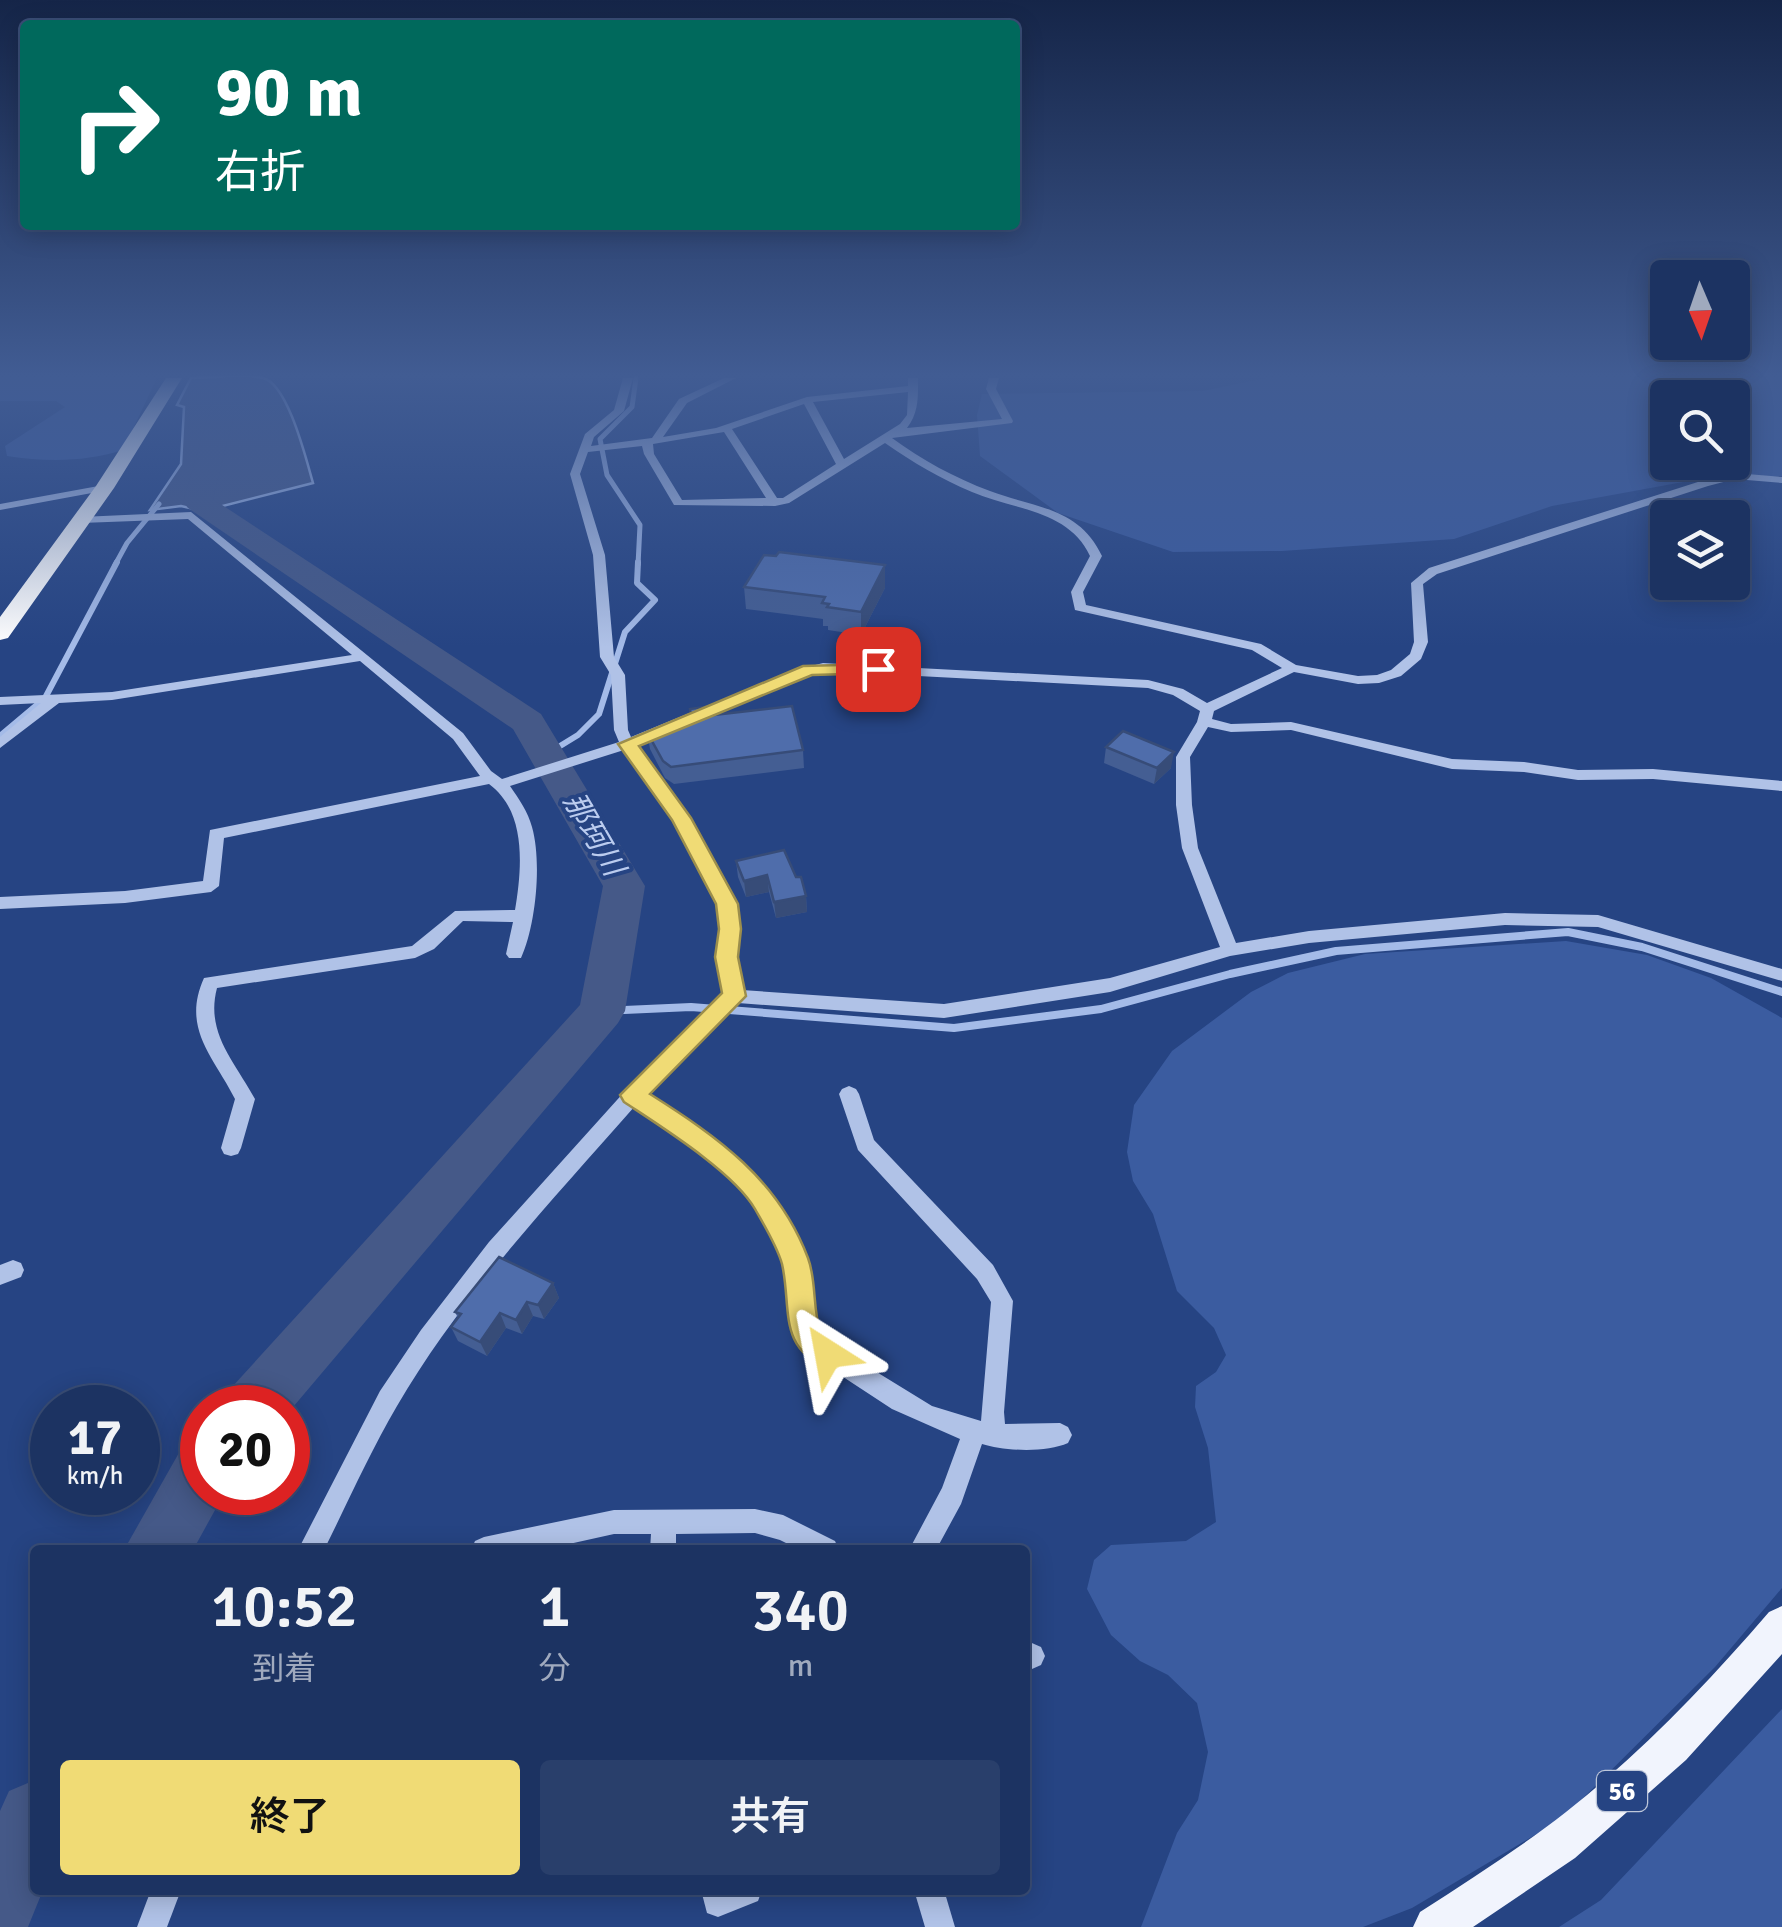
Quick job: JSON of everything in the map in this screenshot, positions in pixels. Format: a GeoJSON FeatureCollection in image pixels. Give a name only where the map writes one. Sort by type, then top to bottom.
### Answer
{"type":"FeatureCollection","features":[{"type":"Feature","properties":{"kind":"highway"},"geometry":{"type":"LineString","coordinates":[[0,634],[117,468]]}},
{"type":"Feature","properties":{"kind":"main road","name":"56"},"geometry":{"type":"LineString","coordinates":[[1435,1927],[1536,1860],[1599,1812],[1676,1742],[1782,1625]]}},
{"type":"Feature","properties":{"kind":"street"},"geometry":{"type":"LineString","coordinates":[[576,468],[575,479],[599,556],[607,658],[618,675],[622,746],[681,818],[727,904],[730,929],[726,957],[734,996]]}},
{"type":"Feature","properties":{"kind":"street"},"geometry":{"type":"LineString","coordinates":[[657,468],[678,503],[775,502],[794,498],[839,468]]}},
{"type":"Feature","properties":{"kind":"street"},"geometry":{"type":"LineString","coordinates":[[753,468],[775,502]]}},
{"type":"Feature","properties":{"kind":"street"},"geometry":{"type":"LineString","coordinates":[[929,468],[987,494],[1046,512],[1089,539],[1096,556],[1077,592],[1080,608],[1256,648],[1292,668],[1358,680],[1396,673],[1416,656],[1421,642],[1417,583],[1433,571],[1705,483],[1735,476],[1782,480]]}},
{"type":"Feature","properties":{"kind":"street"},"geometry":{"type":"LineString","coordinates":[[0,507],[104,488]]}},
{"type":"Feature","properties":{"kind":"street"},"geometry":{"type":"LineString","coordinates":[[81,520],[191,515],[458,736],[500,781],[528,838],[529,875],[515,954]]}},
{"type":"Feature","properties":{"kind":"street"},"geometry":{"type":"LineString","coordinates":[[0,701],[112,696],[362,656]]}},
{"type":"Feature","properties":{"kind":"street"},"geometry":{"type":"LineString","coordinates":[[0,903],[125,897],[211,886],[216,834],[500,781],[622,746],[823,667],[1148,684],[1178,692],[1206,716],[1232,728],[1291,726],[1452,764],[1524,767],[1578,775],[1653,774],[1782,786]]}},
{"type":"Feature","properties":{"kind":"street"},"geometry":{"type":"LineString","coordinates":[[1230,950],[1190,848],[1183,757],[1206,716],[1292,668]]}},
{"type":"Feature","properties":{"kind":"street"},"geometry":{"type":"LineString","coordinates":[[0,744],[53,701]]}},
{"type":"Feature","properties":{"kind":"street"},"geometry":{"type":"LineString","coordinates":[[231,1148],[245,1100],[206,1032],[200,1010],[210,983],[414,952],[426,948],[451,918],[461,915],[523,916]]}},
{"type":"Feature","properties":{"kind":"street"},"geometry":{"type":"LineString","coordinates":[[315,1545],[388,1399],[497,1249],[633,1095],[734,996],[944,1011],[1110,985],[1230,950],[1309,936],[1505,919],[1598,922],[1782,975]]}},
{"type":"Feature","properties":{"kind":"street"},"geometry":{"type":"LineString","coordinates":[[849,1094],[865,1144],[985,1272],[1002,1301],[992,1412],[984,1436],[925,1545]]}},
{"type":"Feature","properties":{"kind":"street"},"geometry":{"type":"LineString","coordinates":[[633,1095],[699,1138],[762,1196],[795,1261],[803,1324],[810,1343],[893,1398],[984,1436],[1014,1440],[1060,1435]]}},
{"type":"Feature","properties":{"kind":"street"},"geometry":{"type":"LineString","coordinates":[[507,1545],[614,1522],[755,1521],[784,1528],[816,1545]]}},
{"type":"Feature","properties":{"kind":"street"},"geometry":{"type":"LineString","coordinates":[[663,1545],[664,1523]]}},
{"type":"Feature","properties":{"kind":"street"},"geometry":{"type":"LineString","coordinates":[[152,1927],[164,1895]]}},
{"type":"Feature","properties":{"kind":"street"},"geometry":{"type":"LineString","coordinates":[[717,1895],[718,1902],[735,1895]]}},
{"type":"Feature","properties":{"kind":"street"},"geometry":{"type":"LineString","coordinates":[[930,1895],[940,1927]]}},
{"type":"Feature","properties":{"kind":"shaded area"},"geometry":{"type":"Polygon","coordinates":[[[178,468],[308,468],[313,483],[203,511],[181,506],[150,510],[178,468]]]}},
{"type":"Feature","properties":{"kind":"shaded area"},"geometry":{"type":"Polygon","coordinates":[[[996,468],[1650,468],[1650,480],[1694,480],[1552,506],[1454,539],[1282,551],[1173,552],[1058,513],[996,468]]]}},
{"type":"Feature","properties":{"kind":"shaded area"},"geometry":{"type":"Polygon","coordinates":[[[1750,468],[1782,468],[1782,476],[1750,476],[1750,468]]]}},
{"type":"Feature","properties":{"kind":"shaded area"},"geometry":{"type":"Polygon","coordinates":[[[1566,941],[1647,955],[1711,978],[1782,1018],[1782,1588],[1715,1667],[1562,1819],[1412,1908],[1363,1927],[1141,1927],[1177,1833],[1198,1800],[1208,1752],[1197,1703],[1168,1675],[1140,1661],[1111,1635],[1087,1589],[1094,1560],[1111,1545],[1186,1541],[1216,1522],[1208,1448],[1195,1407],[1196,1386],[1216,1372],[1226,1355],[1214,1328],[1177,1291],[1153,1214],[1133,1181],[1127,1152],[1134,1105],[1172,1051],[1251,992],[1288,973],[1365,954],[1566,941]]]}},
{"type":"Feature","properties":{"kind":"shaded area"},"geometry":{"type":"Polygon","coordinates":[[[1782,1709],[1782,1927],[1559,1927],[1601,1900],[1782,1709]]]}},
{"type":"Feature","properties":{"kind":"building"},"geometry":{"type":"Polygon","coordinates":[[[779,552],[885,565],[861,612],[827,607],[829,604],[822,603],[825,597],[744,587],[764,555],[776,556],[779,552]]]}},
{"type":"Feature","properties":{"kind":"building"},"geometry":{"type":"Polygon","coordinates":[[[712,706],[713,715],[792,706],[803,750],[671,767],[663,761],[647,732],[692,721],[690,709],[712,706]]]}},
{"type":"Feature","properties":{"kind":"building"},"geometry":{"type":"Polygon","coordinates":[[[1123,731],[1174,752],[1157,768],[1106,747],[1123,731]]]}},
{"type":"Feature","properties":{"kind":"building"},"geometry":{"type":"Polygon","coordinates":[[[784,850],[796,877],[801,877],[806,896],[774,902],[767,875],[744,881],[736,861],[784,850]]]}},
{"type":"Feature","properties":{"kind":"building"},"geometry":{"type":"Polygon","coordinates":[[[499,1257],[553,1283],[538,1305],[527,1302],[516,1320],[500,1313],[480,1342],[451,1327],[461,1314],[455,1312],[499,1257]]]}},
{"type":"Feature","properties":{"kind":"waterway","name":"那珂川"},"geometry":{"type":"LineString","coordinates":[[207,468],[198,502],[528,722],[624,886],[602,1011],[273,1385]]}},
{"type":"Feature","properties":{"kind":"waterway"},"geometry":{"type":"LineString","coordinates":[[606,468],[640,525],[638,565]]}},
{"type":"Feature","properties":{"kind":"waterway"},"geometry":{"type":"LineString","coordinates":[[115,565],[127,543],[159,504]]}},
{"type":"Feature","properties":{"kind":"waterway"},"geometry":{"type":"LineString","coordinates":[[0,736],[45,698],[117,562]]}},
{"type":"Feature","properties":{"kind":"waterway"},"geometry":{"type":"LineString","coordinates":[[547,754],[578,735],[599,714],[625,632],[655,600],[637,583],[638,562]]}},
{"type":"Feature","properties":{"kind":"waterway"},"geometry":{"type":"LineString","coordinates":[[602,1011],[691,1007],[954,1028],[1101,1009],[1230,974],[1336,951],[1568,932],[1642,947],[1782,992]]}},
{"type":"Feature","properties":{"kind":"waterway","name":"那珂川"},"geometry":{"type":"LineString","coordinates":[[160,1545],[180,1511]]}},
{"type":"Feature","properties":{"kind":"waterway","name":"那珂川"},"geometry":{"type":"LineString","coordinates":[[0,1901],[30,1829]]}},
{"type":"Feature","properties":{"kind":"route"},"geometry":{"type":"LineString","coordinates":[[828,1354],[810,1343],[803,1324],[795,1261],[762,1196],[699,1138],[633,1095],[734,996],[726,957],[730,929],[727,904],[681,818],[628,744],[810,670],[878,669]]}}]}
